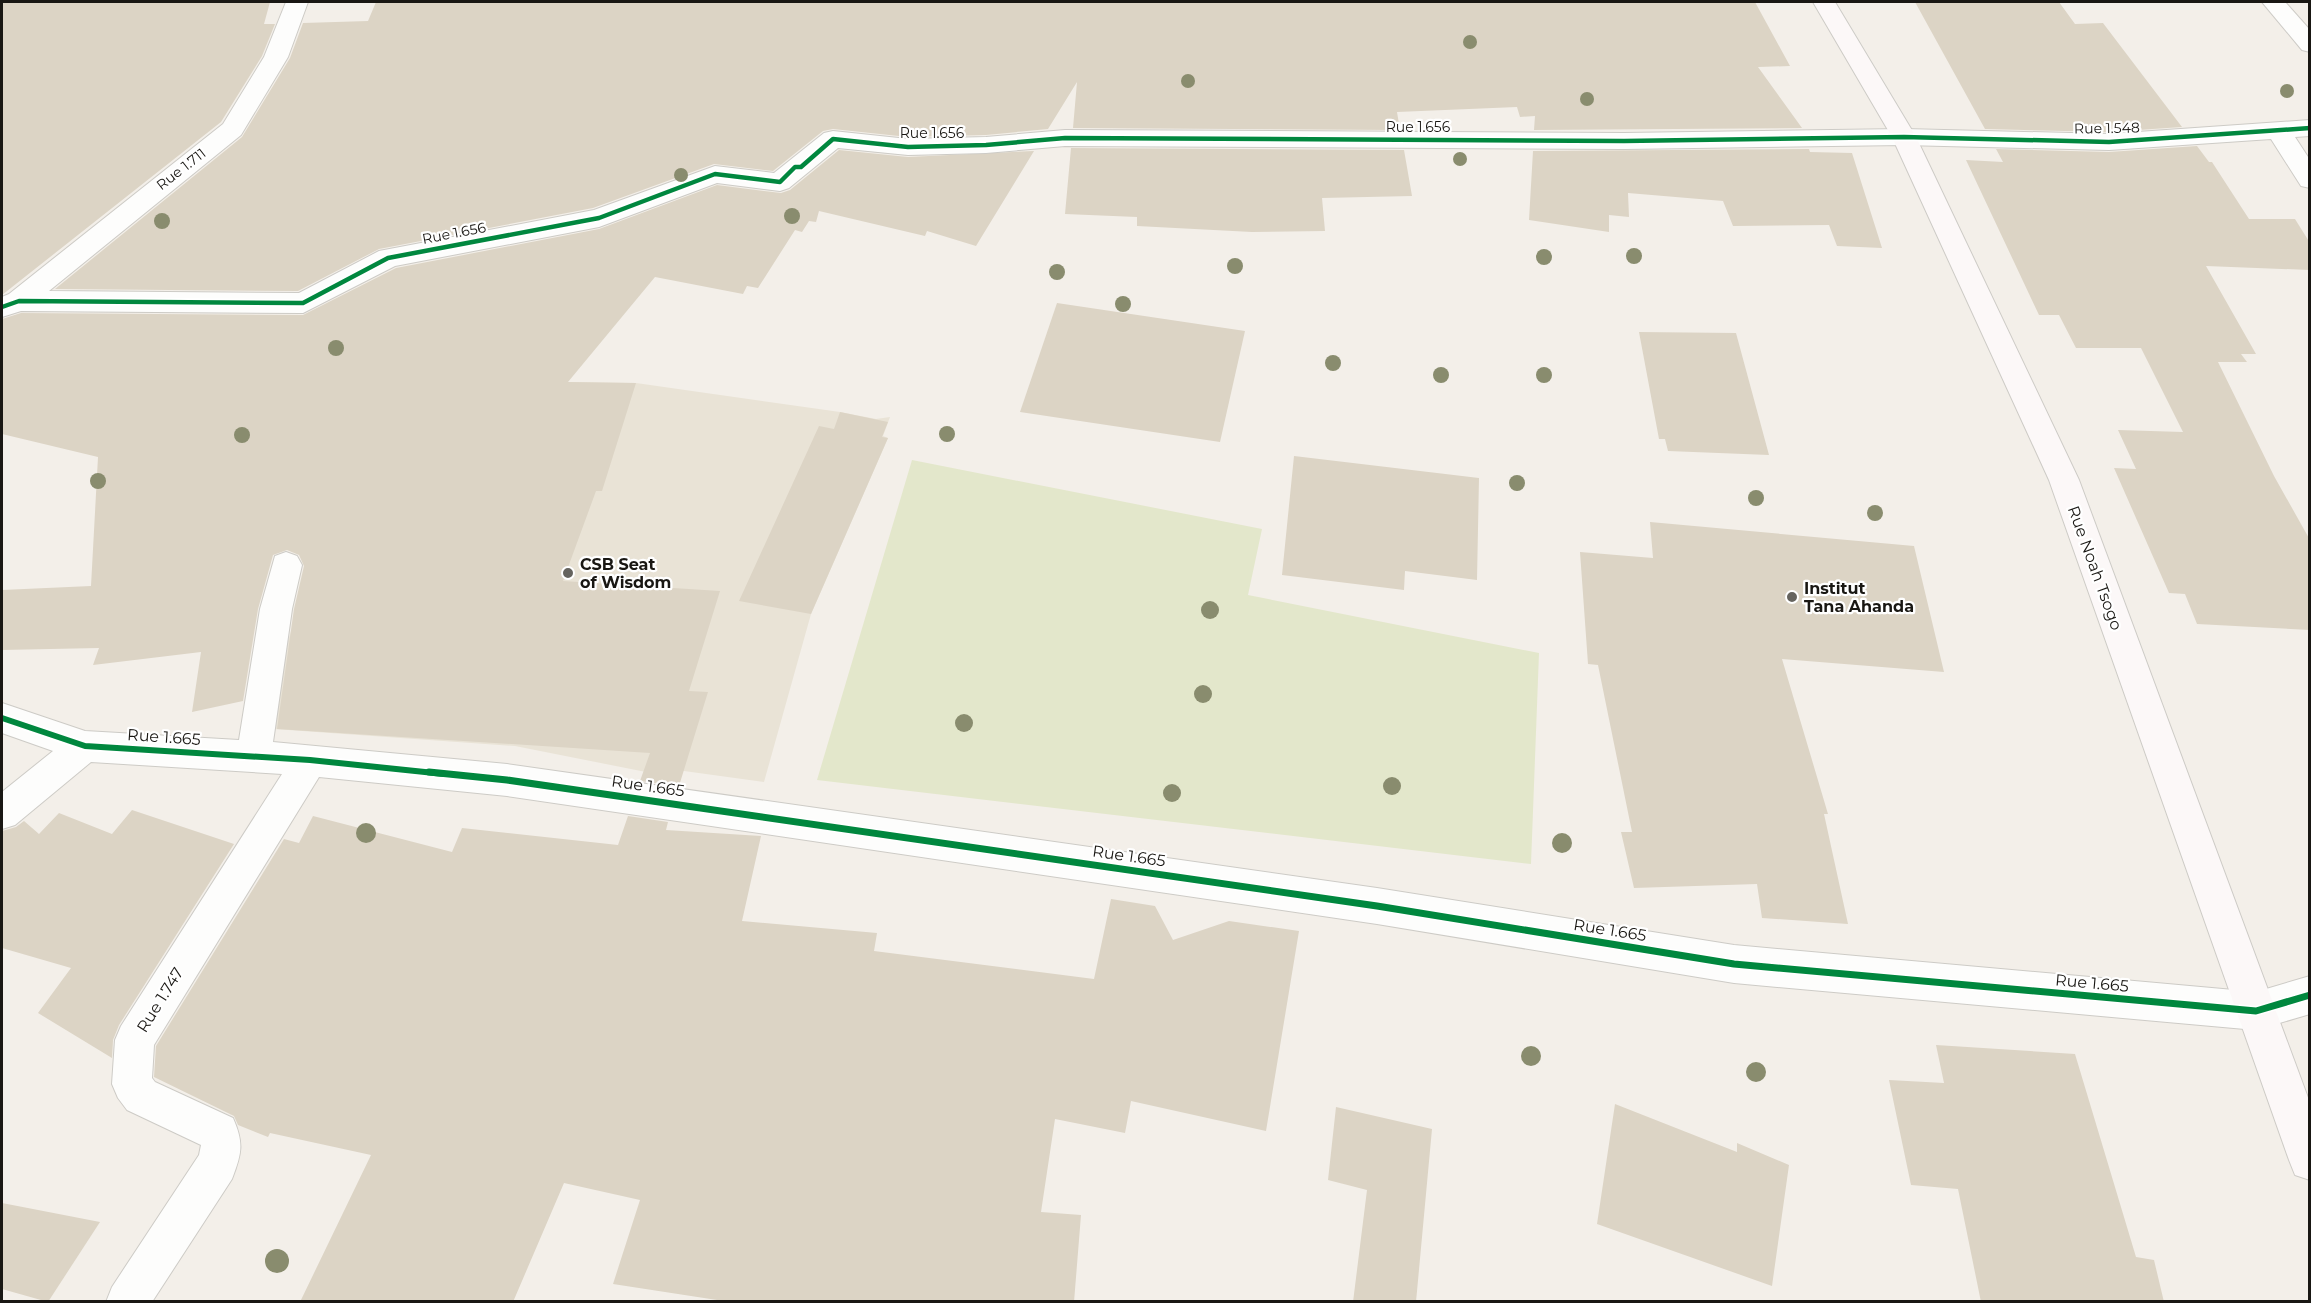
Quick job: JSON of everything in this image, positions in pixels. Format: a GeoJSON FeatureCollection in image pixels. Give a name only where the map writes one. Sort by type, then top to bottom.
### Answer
{"type":"FeatureCollection","features":[{"type":"Feature","properties":{"kind":"main road","name":"Rue Noah Tsogo"},"geometry":{"type":"LineString","coordinates":[[1824,2],[1904,137],[2064,480],[2310,1160]]}},
{"type":"Feature","properties":{"kind":"street","name":"Rue 1.711"},"geometry":{"type":"LineString","coordinates":[[10,304],[232,129],[276,57],[297,2]]}},
{"type":"Feature","properties":{"kind":"street"},"geometry":{"type":"LineString","coordinates":[[2273,2],[2310,45]]}},
{"type":"Feature","properties":{"kind":"street","name":"Rue 1.548"},"geometry":{"type":"LineString","coordinates":[[1904,137],[2109,142],[2310,128]]}},
{"type":"Feature","properties":{"kind":"street"},"geometry":{"type":"LineString","coordinates":[[2278,131],[2310,180]]}},
{"type":"Feature","properties":{"kind":"street","name":"Rue 1.656"},"geometry":{"type":"LineString","coordinates":[[10,304],[303,303],[388,258],[599,218],[715,174],[780,182],[795,167],[801,166],[833,139],[908,147],[986,145],[1065,138],[1624,141],[1904,137]]}},
{"type":"Feature","properties":{"kind":"street"},"geometry":{"type":"LineString","coordinates":[[254,757],[276,609],[286,565]]}},
{"type":"Feature","properties":{"kind":"street","name":"Rue 1.665"},"geometry":{"type":"LineString","coordinates":[[2,718],[85,746],[310,760],[507,780],[1365,905],[1734,964],[2256,1011]]}},
{"type":"Feature","properties":{"kind":"street"},"geometry":{"type":"LineString","coordinates":[[2,813],[85,746]]}},
{"type":"Feature","properties":{"kind":"street","name":"Rue 1.747"},"geometry":{"type":"LineString","coordinates":[[127,1302],[217,1164],[222,1144],[219,1132],[141,1096],[132,1084],[135,1040],[310,760]]}},
{"type":"Feature","properties":{"kind":"street"},"geometry":{"type":"LineString","coordinates":[[2256,1011],[2310,994]]}},
{"type":"Feature","properties":{"kind":"shaded area","name":"CSB Seat of Wisdom"},"geometry":{"type":"Polygon","coordinates":[[[636,383],[876,419],[890,417],[883,436],[888,438],[811,614],[764,782],[684,771],[646,772],[515,746],[260,728],[295,619],[421,384],[636,383]]]}},
{"type":"Feature","properties":{"kind":"green space"},"geometry":{"type":"Polygon","coordinates":[[[912,460],[1262,529],[1248,595],[1539,653],[1531,864],[817,780],[912,460]]]}},
{"type":"Feature","properties":{"kind":"building"},"geometry":{"type":"Polygon","coordinates":[[[2,2],[270,2],[264,24],[275,24],[262,56],[221,122],[2,295],[2,2]]]}},
{"type":"Feature","properties":{"kind":"building"},"geometry":{"type":"Polygon","coordinates":[[[376,2],[1755,2],[1790,66],[1758,67],[1802,128],[1534,130],[1535,116],[1520,117],[1517,107],[1397,112],[1400,130],[1073,128],[1077,82],[1048,129],[986,135],[908,137],[833,129],[823,131],[773,171],[714,164],[593,208],[379,249],[298,291],[55,289],[242,137],[290,58],[303,23],[368,21],[376,2]]]}},
{"type":"Feature","properties":{"kind":"building"},"geometry":{"type":"Polygon","coordinates":[[[1915,2],[2059,2],[2075,24],[2103,23],[2182,127],[2109,132],[1985,129],[1915,2]]]}},
{"type":"Feature","properties":{"kind":"building"},"geometry":{"type":"Polygon","coordinates":[[[2197,146],[2209,162],[2212,162],[2249,219],[2295,219],[2310,243],[2310,270],[2206,266],[2256,354],[2241,354],[2247,362],[2218,362],[2274,476],[2310,540],[2310,630],[2197,624],[2185,594],[2169,593],[2114,468],[2136,469],[2118,430],[2183,432],[2141,348],[2076,348],[2059,315],[2039,315],[1966,160],[2003,162],[1996,149],[2109,152],[2197,146]]]}},
{"type":"Feature","properties":{"kind":"building"},"geometry":{"type":"Polygon","coordinates":[[[1071,148],[1404,150],[1412,196],[1322,198],[1325,231],[1252,232],[1137,226],[1137,217],[1065,214],[1071,148]]]}},
{"type":"Feature","properties":{"kind":"building"},"geometry":{"type":"Polygon","coordinates":[[[1809,149],[1810,152],[1852,153],[1882,248],[1837,246],[1829,225],[1733,226],[1723,201],[1628,193],[1629,217],[1609,215],[1609,232],[1529,220],[1533,151],[1809,149]]]}},
{"type":"Feature","properties":{"kind":"building"},"geometry":{"type":"Polygon","coordinates":[[[839,150],[908,157],[1034,151],[976,246],[927,231],[925,236],[819,211],[816,222],[809,221],[802,232],[795,230],[758,288],[747,286],[743,294],[655,277],[568,382],[636,383],[602,491],[596,491],[563,581],[720,591],[689,691],[708,692],[679,786],[640,781],[650,753],[277,729],[294,609],[304,566],[299,555],[287,550],[273,555],[258,609],[243,701],[192,712],[201,652],[93,665],[99,648],[2,650],[2,590],[91,586],[98,457],[2,434],[2,319],[21,313],[303,315],[396,268],[599,229],[717,185],[781,193],[790,190],[839,150]]]}},
{"type":"Feature","properties":{"kind":"building"},"geometry":{"type":"Polygon","coordinates":[[[1057,303],[1245,331],[1220,442],[1020,412],[1057,303]]]}},
{"type":"Feature","properties":{"kind":"building"},"geometry":{"type":"Polygon","coordinates":[[[1639,332],[1736,333],[1769,455],[1668,451],[1665,439],[1659,439],[1639,332]]]}},
{"type":"Feature","properties":{"kind":"building"},"geometry":{"type":"Polygon","coordinates":[[[840,412],[888,422],[882,437],[888,438],[811,614],[739,601],[819,426],[834,429],[840,412]]]}},
{"type":"Feature","properties":{"kind":"building"},"geometry":{"type":"Polygon","coordinates":[[[1294,456],[1479,478],[1477,580],[1405,571],[1404,590],[1282,575],[1294,456]]]}},
{"type":"Feature","properties":{"kind":"building"},"geometry":{"type":"Polygon","coordinates":[[[1650,522],[1914,546],[1944,672],[1782,659],[1828,814],[1824,814],[1848,924],[1762,918],[1757,884],[1634,888],[1621,832],[1632,832],[1598,665],[1588,664],[1580,552],[1653,558],[1650,522]]]}},
{"type":"Feature","properties":{"kind":"building"},"geometry":{"type":"Polygon","coordinates":[[[132,810],[234,844],[119,1025],[113,1040],[112,1058],[38,1013],[71,968],[2,948],[2,831],[16,827],[24,821],[39,834],[59,813],[112,834],[132,810]]]}},
{"type":"Feature","properties":{"kind":"building"},"geometry":{"type":"Polygon","coordinates":[[[313,816],[452,852],[462,828],[618,845],[628,816],[668,822],[666,830],[761,836],[742,921],[877,933],[874,951],[1094,979],[1111,899],[1155,906],[1173,940],[1229,921],[1299,931],[1266,1131],[1131,1101],[1125,1133],[1055,1119],[1041,1212],[1081,1215],[1074,1302],[730,1302],[613,1284],[640,1200],[564,1183],[513,1302],[300,1302],[371,1155],[270,1133],[268,1137],[238,1125],[234,1116],[154,1077],[156,1046],[284,839],[299,843],[313,816]]]}},
{"type":"Feature","properties":{"kind":"building"},"geometry":{"type":"Polygon","coordinates":[[[1936,1045],[2075,1054],[2136,1257],[2154,1260],[2164,1302],[1981,1302],[1958,1189],[1911,1185],[1889,1080],[1944,1083],[1936,1045]]]}},
{"type":"Feature","properties":{"kind":"building"},"geometry":{"type":"Polygon","coordinates":[[[1615,1104],[1737,1152],[1737,1143],[1789,1165],[1772,1286],[1597,1224],[1615,1104]]]}},
{"type":"Feature","properties":{"kind":"building"},"geometry":{"type":"Polygon","coordinates":[[[1336,1107],[1432,1129],[1416,1302],[1353,1302],[1367,1190],[1328,1180],[1336,1107]]]}},
{"type":"Feature","properties":{"kind":"building"},"geometry":{"type":"Polygon","coordinates":[[[2,1203],[100,1222],[48,1302],[2,1289],[2,1203]]]}},
{"type":"Feature","properties":{"kind":"cycle path"},"geometry":{"type":"LineString","coordinates":[[2,307],[19,301],[303,303],[388,258],[599,218],[715,174],[780,182],[795,167],[801,167],[833,139],[908,147],[986,145],[1065,138],[1624,141],[1904,137],[2109,142],[2310,128]]}},
{"type":"Feature","properties":{"kind":"cycle path"},"geometry":{"type":"LineString","coordinates":[[2,718],[85,746],[310,760],[507,780],[1377,906],[1734,964],[2256,1011],[2310,995]]}},
{"type":"Feature","properties":{"kind":"place","name":"CSB Seat of Wisdom"},"geometry":{"type":"Point","coordinates":[568,573]}},
{"type":"Feature","properties":{"kind":"place","name":"Institut Tana Ahanda"},"geometry":{"type":"Point","coordinates":[1792,597]}}]}
